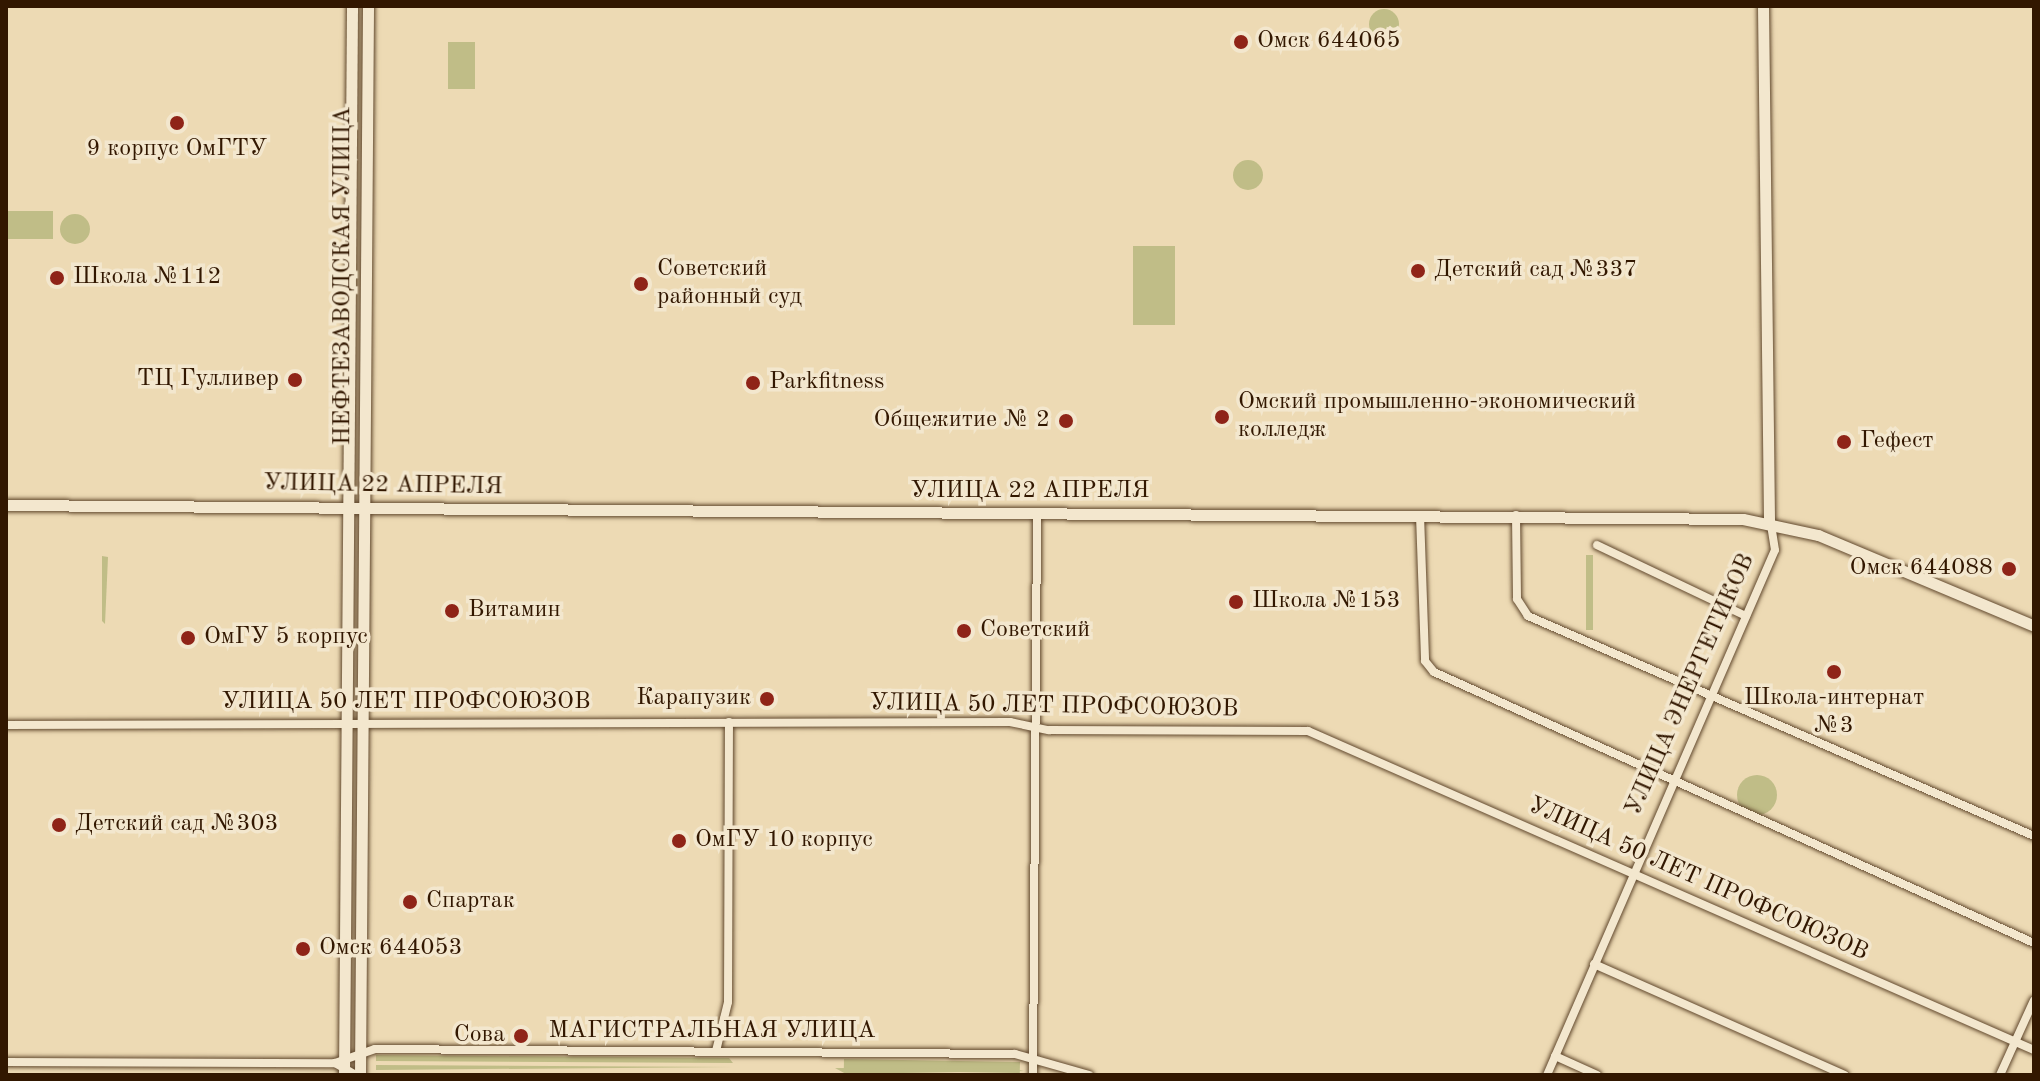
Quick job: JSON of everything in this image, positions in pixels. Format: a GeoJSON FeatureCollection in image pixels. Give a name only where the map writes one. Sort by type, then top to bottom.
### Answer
{"type":"FeatureCollection","features":[{"type":"Feature","properties":{"kind":"main road","name":"НЕФТЕЗАВОДСКАЯ УЛИЦА"},"geometry":{"type":"LineString","coordinates":[[342,1066],[350,527],[352,6]]}},
{"type":"Feature","properties":{"kind":"main road","name":"НЕФТЕЗАВОДСКАЯ УЛИЦА"},"geometry":{"type":"LineString","coordinates":[[358,1075],[366,528],[368,6]]}},
{"type":"Feature","properties":{"kind":"main road","name":"УЛИЦА ЭНЕРГЕТИКОВ"},"geometry":{"type":"LineString","coordinates":[[1763,6],[1769,521]]}},
{"type":"Feature","properties":{"kind":"main road"},"geometry":{"type":"LineString","coordinates":[[366,490],[385,507],[366,528]]}},
{"type":"Feature","properties":{"kind":"main road"},"geometry":{"type":"LineString","coordinates":[[349,493],[329,507],[350,527]]}},
{"type":"Feature","properties":{"kind":"main road","name":"УЛИЦА 22 АПРЕЛЯ"},"geometry":{"type":"LineString","coordinates":[[6,505],[1516,515],[1769,521],[2034,626]]}},
{"type":"Feature","properties":{"kind":"street"},"geometry":{"type":"LineString","coordinates":[[1033,1075],[1037,1055],[1037,512]]}},
{"type":"Feature","properties":{"kind":"street"},"geometry":{"type":"LineString","coordinates":[[1420,515],[1427,667],[2034,943]]}},
{"type":"Feature","properties":{"kind":"street"},"geometry":{"type":"LineString","coordinates":[[1516,515],[1517,599],[1528,616],[2034,836]]}},
{"type":"Feature","properties":{"kind":"street","name":"УЛИЦА ЭНЕРГЕТИКОВ"},"geometry":{"type":"LineString","coordinates":[[1547,1075],[1672,781],[1775,550],[1769,521]]}},
{"type":"Feature","properties":{"kind":"street"},"geometry":{"type":"LineString","coordinates":[[1597,545],[1746,616]]}},
{"type":"Feature","properties":{"kind":"street"},"geometry":{"type":"LineString","coordinates":[[716,1051],[728,1002],[729,722]]}},
{"type":"Feature","properties":{"kind":"street","name":"УЛИЦА 50 ЛЕТ ПРОФСОЮЗОВ"},"geometry":{"type":"LineString","coordinates":[[6,725],[729,722],[1035,725],[1315,733],[2034,1050]]}},
{"type":"Feature","properties":{"kind":"street"},"geometry":{"type":"LineString","coordinates":[[1594,964],[1845,1075]]}},
{"type":"Feature","properties":{"kind":"street"},"geometry":{"type":"LineString","coordinates":[[2000,1075],[2034,1000]]}},
{"type":"Feature","properties":{"kind":"street","name":"МАГИСТРАЛЬНАЯ УЛИЦА"},"geometry":{"type":"LineString","coordinates":[[342,1066],[360,1049],[716,1051],[1037,1055],[1089,1075]]}},
{"type":"Feature","properties":{"kind":"street"},"geometry":{"type":"LineString","coordinates":[[1555,1056],[1597,1075]]}},
{"type":"Feature","properties":{"kind":"street","name":"МАГИСТРАЛЬНАЯ УЛИЦА"},"geometry":{"type":"LineString","coordinates":[[6,1062],[342,1066],[358,1075]]}},
{"type":"Feature","properties":{"kind":"shaded area"},"geometry":{"type":"Polygon","coordinates":[[[1384,9],[1395,13],[1399,24],[1395,35],[1384,39],[1373,35],[1369,24],[1373,13],[1384,9]]]}},
{"type":"Feature","properties":{"kind":"shaded area"},"geometry":{"type":"Polygon","coordinates":[[[448,42],[475,42],[475,89],[448,89],[448,42]]]}},
{"type":"Feature","properties":{"kind":"shaded area"},"geometry":{"type":"Polygon","coordinates":[[[1248,160],[1259,164],[1263,175],[1259,186],[1248,190],[1237,186],[1233,175],[1237,164],[1248,160]]]}},
{"type":"Feature","properties":{"kind":"shaded area"},"geometry":{"type":"Polygon","coordinates":[[[6,211],[53,211],[53,239],[6,239],[6,211]]]}},
{"type":"Feature","properties":{"kind":"shaded area"},"geometry":{"type":"Polygon","coordinates":[[[75,214],[86,218],[90,229],[86,240],[75,244],[64,240],[60,229],[64,218],[75,214]]]}},
{"type":"Feature","properties":{"kind":"shaded area"},"geometry":{"type":"Polygon","coordinates":[[[1133,246],[1175,246],[1175,325],[1133,325],[1133,246]]]}},
{"type":"Feature","properties":{"kind":"shaded area"},"geometry":{"type":"Polygon","coordinates":[[[1586,555],[1593,555],[1593,630],[1586,630],[1586,555]]]}},
{"type":"Feature","properties":{"kind":"shaded area"},"geometry":{"type":"Polygon","coordinates":[[[102,556],[108,557],[105,624],[102,621],[102,556]]]}},
{"type":"Feature","properties":{"kind":"shaded area"},"geometry":{"type":"Polygon","coordinates":[[[1757,775],[1771,781],[1777,795],[1771,809],[1757,815],[1743,809],[1737,795],[1743,781],[1757,775]]]}},
{"type":"Feature","properties":{"kind":"shaded area"},"geometry":{"type":"Polygon","coordinates":[[[376,1055],[729,1058],[733,1063],[376,1061],[376,1055]]]}},
{"type":"Feature","properties":{"kind":"shaded area"},"geometry":{"type":"Polygon","coordinates":[[[844,1059],[1020,1062],[1020,1073],[844,1070],[844,1059]]]}},
{"type":"Feature","properties":{"kind":"shaded area"},"geometry":{"type":"Polygon","coordinates":[[[376,1065],[733,1067],[376,1070],[376,1065]]]}},
{"type":"Feature","properties":{"kind":"shaded area"},"geometry":{"type":"Polygon","coordinates":[[[835,1068],[1014,1069],[1024,1071],[846,1074],[835,1068]]]}},
{"type":"Feature","properties":{"kind":"place","name":"Омск 644065"},"geometry":{"type":"Point","coordinates":[1241,42]}},
{"type":"Feature","properties":{"kind":"place","name":"9 корпус ОмГТУ"},"geometry":{"type":"Point","coordinates":[177,123]}},
{"type":"Feature","properties":{"kind":"place","name":"Детский сад №337"},"geometry":{"type":"Point","coordinates":[1418,271]}},
{"type":"Feature","properties":{"kind":"place","name":"Школа №112"},"geometry":{"type":"Point","coordinates":[57,278]}},
{"type":"Feature","properties":{"kind":"place","name":"Советский районный суд"},"geometry":{"type":"Point","coordinates":[641,284]}},
{"type":"Feature","properties":{"kind":"place","name":"ТЦ Гулливер"},"geometry":{"type":"Point","coordinates":[295,380]}},
{"type":"Feature","properties":{"kind":"place","name":"Parkfitness"},"geometry":{"type":"Point","coordinates":[753,383]}},
{"type":"Feature","properties":{"kind":"place","name":"Омский промышленно-экономический колледж"},"geometry":{"type":"Point","coordinates":[1222,417]}},
{"type":"Feature","properties":{"kind":"place","name":"Общежитие № 2"},"geometry":{"type":"Point","coordinates":[1066,421]}},
{"type":"Feature","properties":{"kind":"place","name":"Гефест"},"geometry":{"type":"Point","coordinates":[1844,442]}},
{"type":"Feature","properties":{"kind":"place","name":"Омск 644088"},"geometry":{"type":"Point","coordinates":[2009,569]}},
{"type":"Feature","properties":{"kind":"place","name":"Школа №153"},"geometry":{"type":"Point","coordinates":[1236,602]}},
{"type":"Feature","properties":{"kind":"place","name":"Витамин"},"geometry":{"type":"Point","coordinates":[452,611]}},
{"type":"Feature","properties":{"kind":"place","name":"Советский"},"geometry":{"type":"Point","coordinates":[964,631]}},
{"type":"Feature","properties":{"kind":"place","name":"ОмГУ 5 корпус"},"geometry":{"type":"Point","coordinates":[188,638]}},
{"type":"Feature","properties":{"kind":"place","name":"Школа-интернат №3"},"geometry":{"type":"Point","coordinates":[1834,672]}},
{"type":"Feature","properties":{"kind":"place","name":"Карапузик"},"geometry":{"type":"Point","coordinates":[767,699]}},
{"type":"Feature","properties":{"kind":"place","name":"Детский сад №303"},"geometry":{"type":"Point","coordinates":[59,825]}},
{"type":"Feature","properties":{"kind":"place","name":"ОмГУ 10 корпус"},"geometry":{"type":"Point","coordinates":[679,841]}},
{"type":"Feature","properties":{"kind":"place","name":"Спартак"},"geometry":{"type":"Point","coordinates":[410,902]}},
{"type":"Feature","properties":{"kind":"place","name":"Омск 644053"},"geometry":{"type":"Point","coordinates":[303,949]}},
{"type":"Feature","properties":{"kind":"place","name":"Сова"},"geometry":{"type":"Point","coordinates":[521,1036]}}]}
